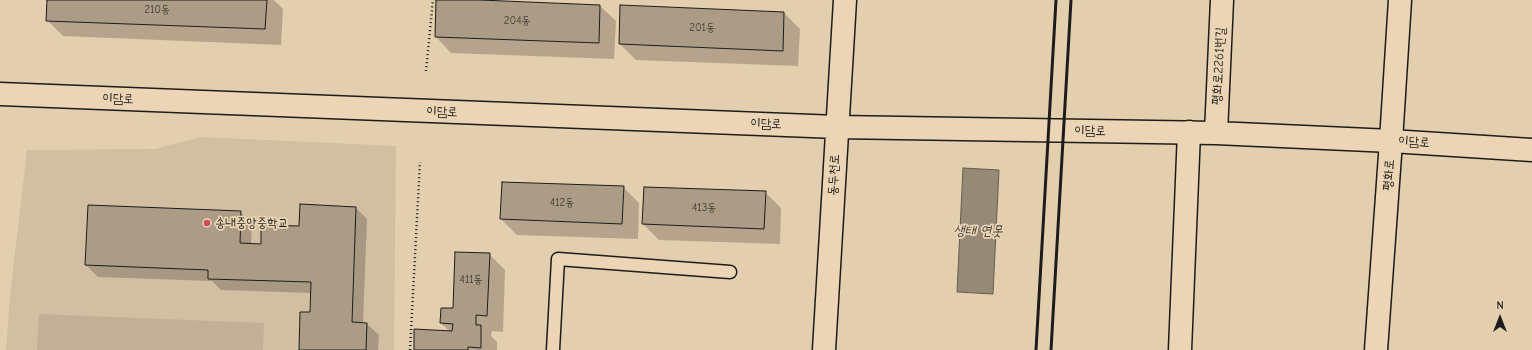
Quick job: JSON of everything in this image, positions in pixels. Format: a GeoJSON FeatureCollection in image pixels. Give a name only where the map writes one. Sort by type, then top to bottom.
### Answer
{"type":"FeatureCollection","features":[{"type":"Feature","properties":{"kind":"street","name":"동두천로"},"geometry":{"type":"LineString","coordinates":[[824,350],[845,0]]}},
{"type":"Feature","properties":{"kind":"street","name":"평화로2261번길"},"geometry":{"type":"LineString","coordinates":[[1216,133],[1222,0]]}},
{"type":"Feature","properties":{"kind":"street","name":"평화로"},"geometry":{"type":"LineString","coordinates":[[1376,350],[1400,0]]}},
{"type":"Feature","properties":{"kind":"street","name":"이담로"},"geometry":{"type":"LineString","coordinates":[[0,94],[837,127],[1189,132],[1391,141],[1532,150]]}},
{"type":"Feature","properties":{"kind":"street"},"geometry":{"type":"LineString","coordinates":[[1180,350],[1189,132]]}},
{"type":"Feature","properties":{"kind":"lane"},"geometry":{"type":"LineString","coordinates":[[553,350],[558,258],[730,272]]}},
{"type":"Feature","properties":{"kind":"path"},"geometry":{"type":"LineString","coordinates":[[426,71],[433,0]]}},
{"type":"Feature","properties":{"kind":"path"},"geometry":{"type":"LineString","coordinates":[[410,350],[420,162]]}},
{"type":"Feature","properties":{"kind":"shaded area","name":"송내중앙중학교"},"geometry":{"type":"Polygon","coordinates":[[[201,137],[396,146],[394,350],[6,350],[10,296],[27,150],[155,149],[201,137]]]}},
{"type":"Feature","properties":{"kind":"shaded area"},"geometry":{"type":"Polygon","coordinates":[[[39,314],[264,323],[263,350],[37,350],[39,314]]]}},
{"type":"Feature","properties":{"kind":"water","name":"생태 연못"},"geometry":{"type":"Polygon","coordinates":[[[963,168],[999,170],[993,294],[957,292],[963,168]]]}},
{"type":"Feature","properties":{"kind":"building"},"geometry":{"type":"Polygon","coordinates":[[[47,0],[267,0],[265,29],[46,21],[47,0]]]}},
{"type":"Feature","properties":{"kind":"building"},"geometry":{"type":"Polygon","coordinates":[[[436,0],[480,0],[600,5],[599,43],[435,37],[436,0]]]}},
{"type":"Feature","properties":{"kind":"building"},"geometry":{"type":"Polygon","coordinates":[[[620,5],[784,12],[783,51],[619,44],[620,5]]]}},
{"type":"Feature","properties":{"kind":"building"},"geometry":{"type":"Polygon","coordinates":[[[502,182],[624,186],[622,224],[500,219],[502,182]]]}},
{"type":"Feature","properties":{"kind":"building"},"geometry":{"type":"Polygon","coordinates":[[[644,187],[766,191],[764,229],[642,224],[644,187]]]}},
{"type":"Feature","properties":{"kind":"building"},"geometry":{"type":"Polygon","coordinates":[[[300,204],[356,207],[352,322],[367,323],[366,350],[299,350],[300,312],[310,312],[311,282],[208,279],[208,270],[85,265],[88,205],[241,211],[240,243],[261,244],[261,225],[299,226],[300,204]]]}},
{"type":"Feature","properties":{"kind":"building"},"geometry":{"type":"Polygon","coordinates":[[[455,252],[490,253],[487,316],[476,315],[476,325],[481,325],[481,348],[468,347],[468,350],[414,350],[414,329],[452,331],[453,324],[440,323],[441,308],[453,308],[455,252]]]}},
{"type":"Feature","properties":{"kind":"railway"},"geometry":{"type":"LineString","coordinates":[[1036,350],[1056,0]]}},
{"type":"Feature","properties":{"kind":"railway"},"geometry":{"type":"LineString","coordinates":[[1051,350],[1071,0]]}},
{"type":"Feature","properties":{"kind":"place","name":"송내중앙중학교"},"geometry":{"type":"Point","coordinates":[207,223]}}]}
